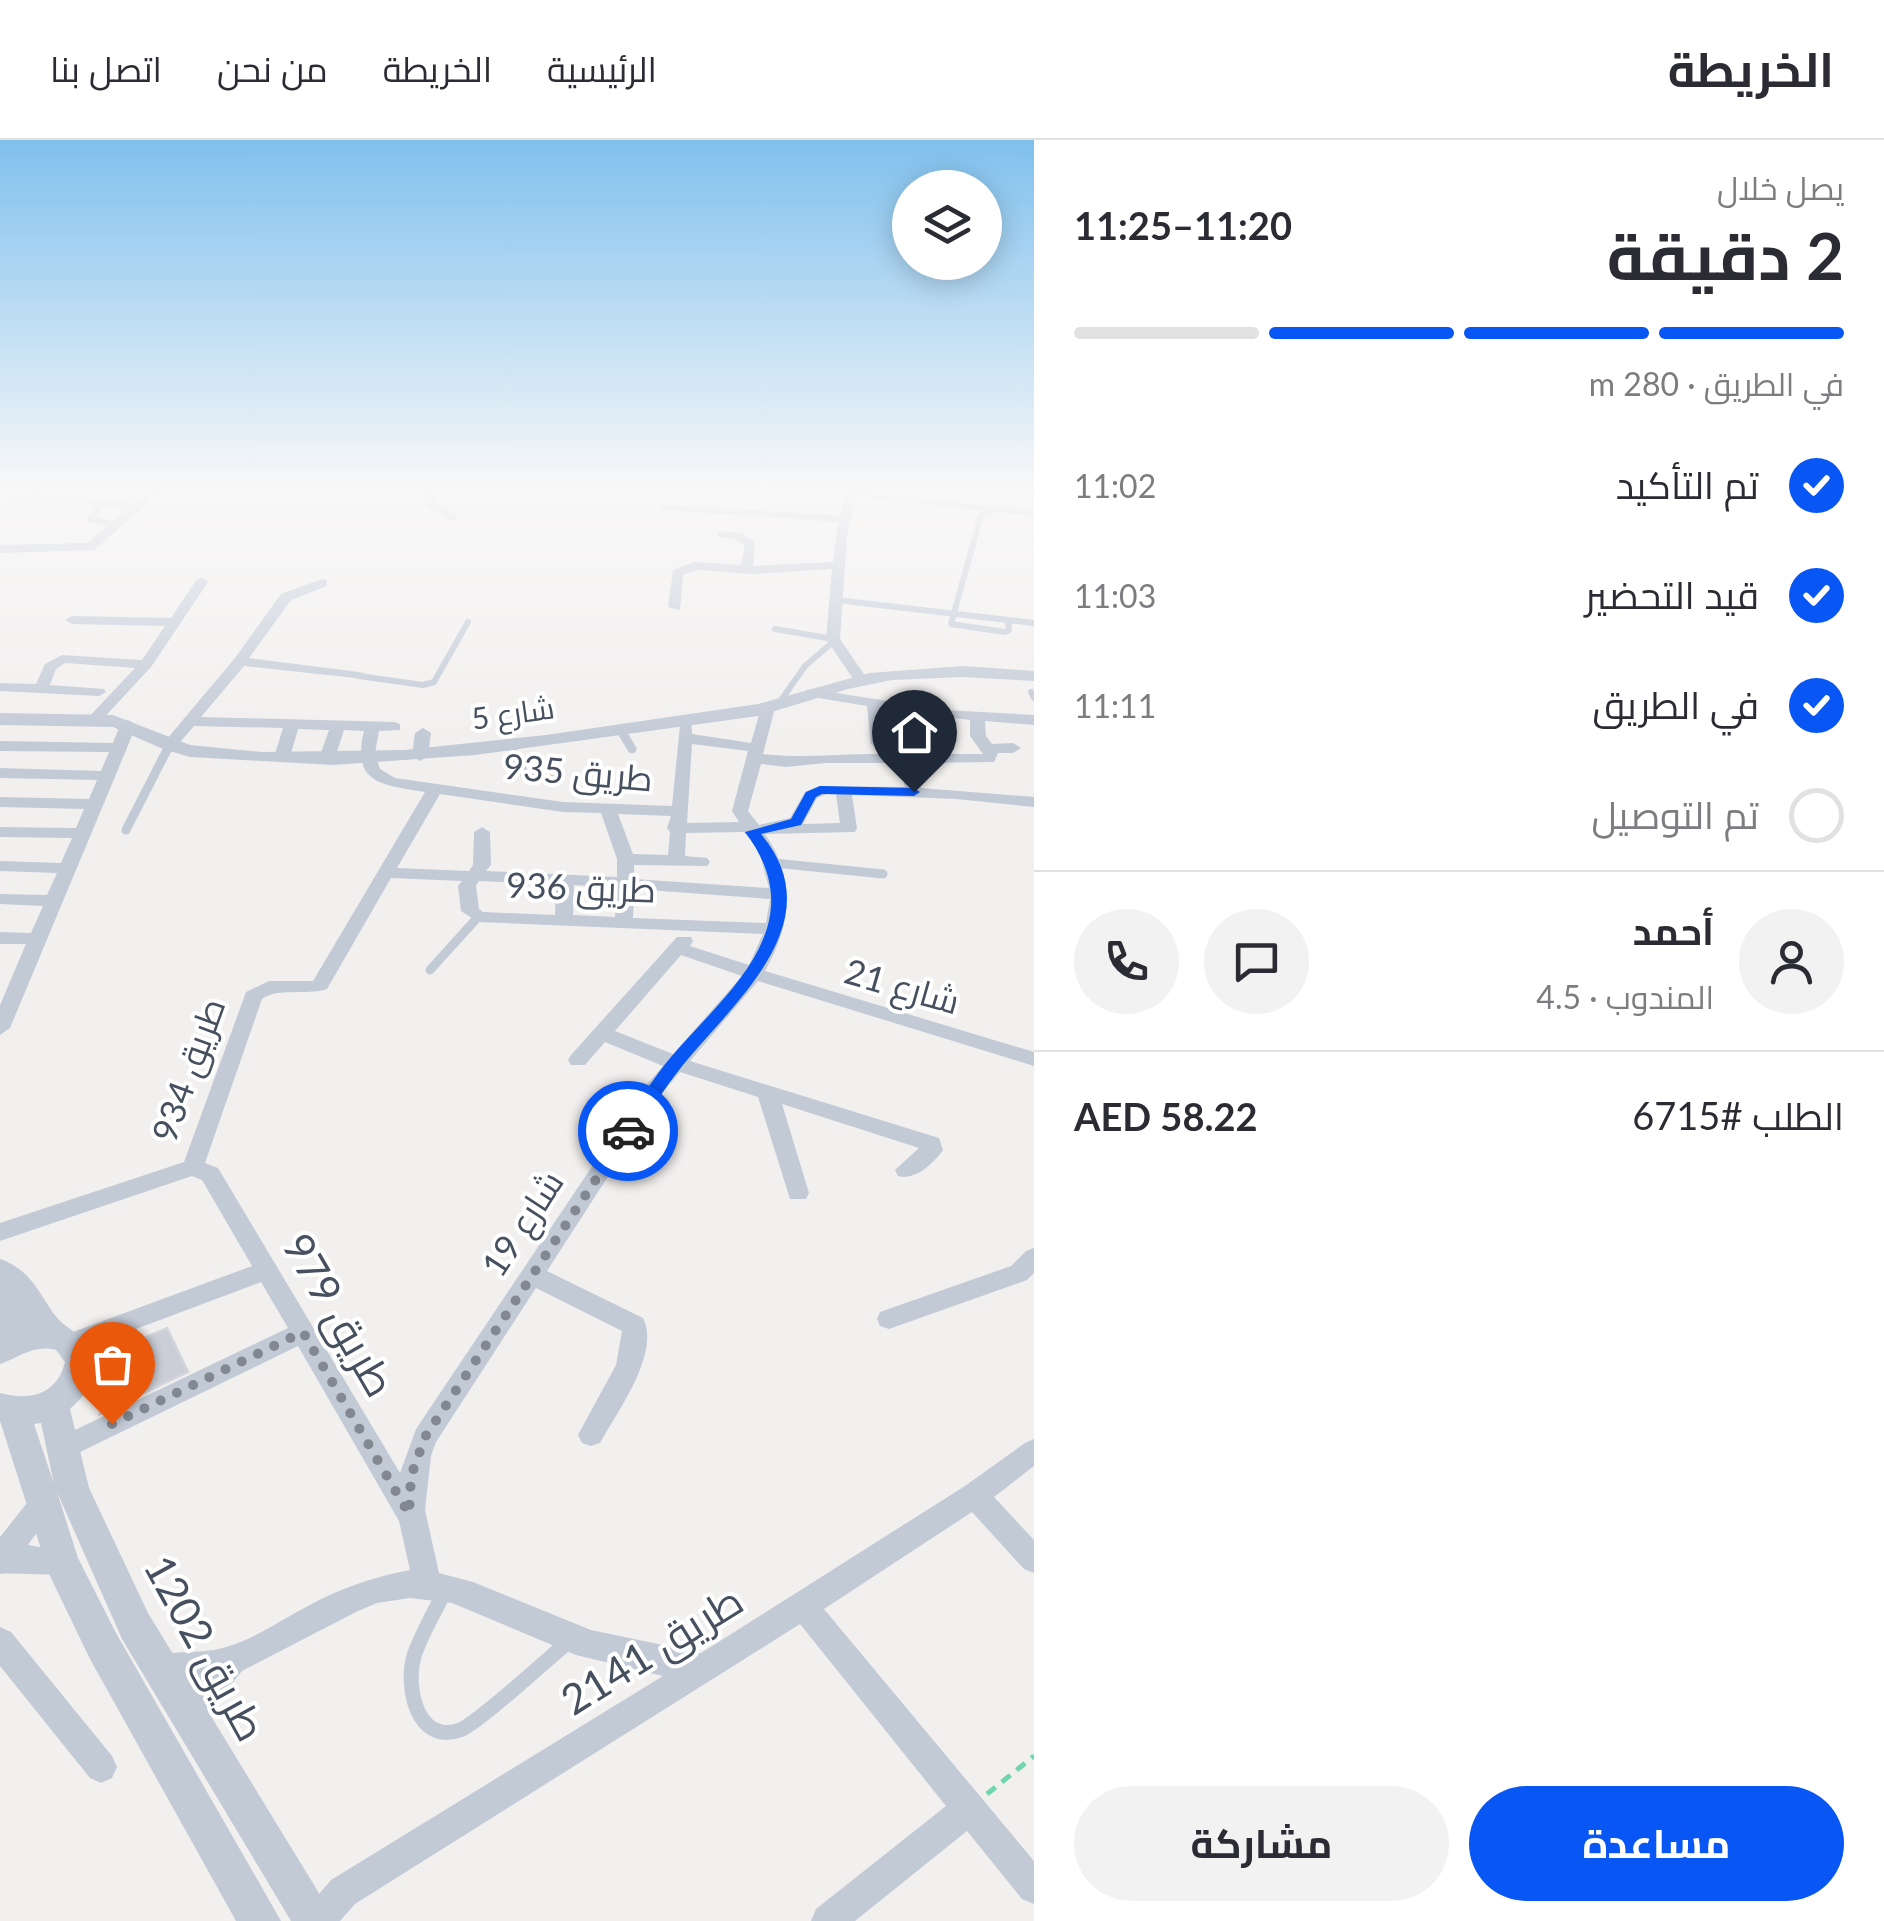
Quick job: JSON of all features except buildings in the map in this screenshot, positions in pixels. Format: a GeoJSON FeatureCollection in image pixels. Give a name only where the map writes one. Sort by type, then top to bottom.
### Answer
{"type":"FeatureCollection","features":[{"type":"Feature","properties":{"kind":"street"},"geometry":{"type":"LineString","coordinates":[[674,607],[677,574]]}},
{"type":"Feature","properties":{"kind":"street"},"geometry":{"type":"LineString","coordinates":[[839,574],[834,640],[861,680]]}},
{"type":"Feature","properties":{"kind":"street"},"geometry":{"type":"LineString","coordinates":[[94,720],[146,664],[202,582]]}},
{"type":"Feature","properties":{"kind":"street"},"geometry":{"type":"LineString","coordinates":[[169,746],[240,661],[288,595],[322,583]]}},
{"type":"Feature","properties":{"kind":"street"},"geometry":{"type":"LineString","coordinates":[[72,620],[174,622]]}},
{"type":"Feature","properties":{"kind":"street"},"geometry":{"type":"LineString","coordinates":[[42,688],[50,668],[62,660],[146,664]]}},
{"type":"Feature","properties":{"kind":"street"},"geometry":{"type":"LineString","coordinates":[[240,661],[359,676]]}},
{"type":"Feature","properties":{"kind":"street","name":"شارع 5"},"geometry":{"type":"LineString","coordinates":[[0,720],[94,720],[128,724],[169,746],[282,757],[365,758],[510,746],[772,707],[811,692],[861,680],[938,670],[1033,688]]}},
{"type":"Feature","properties":{"kind":"street"},"geometry":{"type":"LineString","coordinates":[[0,688],[99,692]]}},
{"type":"Feature","properties":{"kind":"street"},"geometry":{"type":"LineString","coordinates":[[811,692],[977,718],[1034,720]]}},
{"type":"Feature","properties":{"kind":"street"},"geometry":{"type":"LineString","coordinates":[[874,704],[879,744],[906,760],[914,792]]}},
{"type":"Feature","properties":{"kind":"street"},"geometry":{"type":"LineString","coordinates":[[772,707],[740,803],[758,830],[796,822],[813,793],[914,792],[1034,802]]}},
{"type":"Feature","properties":{"kind":"street"},"geometry":{"type":"LineString","coordinates":[[676,861],[686,718]]}},
{"type":"Feature","properties":{"kind":"street"},"geometry":{"type":"LineString","coordinates":[[685,738],[786,762],[985,760],[991,756],[976,731],[977,718]]}},
{"type":"Feature","properties":{"kind":"street"},"geometry":{"type":"LineString","coordinates":[[192,721],[395,727]]}},
{"type":"Feature","properties":{"kind":"street"},"geometry":{"type":"LineString","coordinates":[[1,1021],[128,724]]}},
{"type":"Feature","properties":{"kind":"street"},"geometry":{"type":"LineString","coordinates":[[282,757],[292,724]]}},
{"type":"Feature","properties":{"kind":"street"},"geometry":{"type":"LineString","coordinates":[[327,758],[338,726]]}},
{"type":"Feature","properties":{"kind":"street"},"geometry":{"type":"LineString","coordinates":[[365,758],[372,727]]}},
{"type":"Feature","properties":{"kind":"street"},"geometry":{"type":"LineString","coordinates":[[420,756],[423,733]]}},
{"type":"Feature","properties":{"kind":"street"},"geometry":{"type":"LineString","coordinates":[[0,746],[119,748]]}},
{"type":"Feature","properties":{"kind":"street"},"geometry":{"type":"LineString","coordinates":[[987,750],[1013,748]]}},
{"type":"Feature","properties":{"kind":"street","name":"طريق 935"},"geometry":{"type":"LineString","coordinates":[[365,758],[374,774],[382,779],[758,830],[849,828],[843,790]]}},
{"type":"Feature","properties":{"kind":"street"},"geometry":{"type":"LineString","coordinates":[[0,772],[107,776]]}},
{"type":"Feature","properties":{"kind":"street","name":"طريق 934"},"geometry":{"type":"LineString","coordinates":[[0,1232],[193,1167],[256,992],[274,984],[308,990],[320,986],[435,788]]}},
{"type":"Feature","properties":{"kind":"street"},"geometry":{"type":"LineString","coordinates":[[0,802],[95,804]]}},
{"type":"Feature","properties":{"kind":"street"},"geometry":{"type":"LineString","coordinates":[[608,810],[626,859],[624,922]]}},
{"type":"Feature","properties":{"kind":"street","name":"شارع 19"},"geometry":{"type":"LineString","coordinates":[[437,1586],[409,1514],[411,1476],[425,1437],[675,1063],[753,976],[776,928],[779,894],[774,863],[758,830]]}},
{"type":"Feature","properties":{"kind":"street"},"geometry":{"type":"LineString","coordinates":[[0,832],[83,833]]}},
{"type":"Feature","properties":{"kind":"street","name":"طريق 936"},"geometry":{"type":"LineString","coordinates":[[482,832],[483,862],[467,886],[470,911],[478,917],[776,928]]}},
{"type":"Feature","properties":{"kind":"street"},"geometry":{"type":"LineString","coordinates":[[626,859],[700,862]]}},
{"type":"Feature","properties":{"kind":"street"},"geometry":{"type":"LineString","coordinates":[[0,866],[68,868]]}},
{"type":"Feature","properties":{"kind":"street"},"geometry":{"type":"LineString","coordinates":[[386,874],[565,879],[779,894]]}},
{"type":"Feature","properties":{"kind":"street"},"geometry":{"type":"LineString","coordinates":[[564,919],[565,879]]}},
{"type":"Feature","properties":{"kind":"street"},"geometry":{"type":"LineString","coordinates":[[0,900],[54,901]]}},
{"type":"Feature","properties":{"kind":"street"},"geometry":{"type":"LineString","coordinates":[[578,1060],[699,925]]}},
{"type":"Feature","properties":{"kind":"street"},"geometry":{"type":"LineString","coordinates":[[0,938],[38,939]]}},
{"type":"Feature","properties":{"kind":"street","name":"شارع 21"},"geometry":{"type":"LineString","coordinates":[[678,948],[753,976],[1034,1059]]}},
{"type":"Feature","properties":{"kind":"street"},"geometry":{"type":"LineString","coordinates":[[0,976],[22,977]]}},
{"type":"Feature","properties":{"kind":"street"},"geometry":{"type":"LineString","coordinates":[[602,1033],[675,1063],[931,1144],[932,1150],[906,1170]]}},
{"type":"Feature","properties":{"kind":"street"},"geometry":{"type":"LineString","coordinates":[[768,1094],[798,1193]]}},
{"type":"Feature","properties":{"kind":"street","name":"طريق 979"},"geometry":{"type":"LineString","coordinates":[[193,1167],[210,1174],[409,1514]]}},
{"type":"Feature","properties":{"kind":"street"},"geometry":{"type":"LineString","coordinates":[[889,1319],[1019,1274],[1034,1256]]}},
{"type":"Feature","properties":{"kind":"street"},"geometry":{"type":"LineString","coordinates":[[0,1272],[11,1304],[6,1347],[40,1334],[63,1339],[266,1270]]}},
{"type":"Feature","properties":{"kind":"street"},"geometry":{"type":"LineString","coordinates":[[0,1272],[31,1298],[63,1339],[78,1351],[80,1373],[74,1385],[53,1404],[7,1410],[44,1503],[62,1562],[103,1646],[260,1921]]}},
{"type":"Feature","properties":{"kind":"street"},"geometry":{"type":"LineString","coordinates":[[534,1276],[634,1325],[638,1338],[634,1354],[591,1435]]}},
{"type":"Feature","properties":{"kind":"street"},"geometry":{"type":"LineString","coordinates":[[65,1447],[303,1332]]}},
{"type":"Feature","properties":{"kind":"street","name":"طريق 1202"},"geometry":{"type":"LineString","coordinates":[[53,1404],[72,1488],[136,1626],[316,1921]]}},
{"type":"Feature","properties":{"kind":"street","name":"طريق 2141"},"geometry":{"type":"LineString","coordinates":[[316,1921],[342,1892],[804,1606],[975,1495],[1034,1450]]}},
{"type":"Feature","properties":{"kind":"street"},"geometry":{"type":"LineString","coordinates":[[975,1495],[1034,1560]]}},
{"type":"Feature","properties":{"kind":"street"},"geometry":{"type":"LineString","coordinates":[[0,1560],[44,1503]]}},
{"type":"Feature","properties":{"kind":"street"},"geometry":{"type":"LineString","coordinates":[[0,1560],[62,1562]]}},
{"type":"Feature","properties":{"kind":"street"},"geometry":{"type":"LineString","coordinates":[[162,1669],[202,1670],[230,1664],[366,1594],[387,1587],[437,1586],[606,1650],[703,1668]]}},
{"type":"Feature","properties":{"kind":"street"},"geometry":{"type":"LineString","coordinates":[[804,1606],[1034,1888]]}},
{"type":"Feature","properties":{"kind":"street"},"geometry":{"type":"LineString","coordinates":[[0,1642],[101,1767]]}},
{"type":"Feature","properties":{"kind":"street"},"geometry":{"type":"LineString","coordinates":[[103,1646],[128,1680],[160,1711],[188,1714],[230,1664]]}},
{"type":"Feature","properties":{"kind":"street"},"geometry":{"type":"LineString","coordinates":[[828,1921],[968,1810]]}},
{"type":"Feature","properties":{"kind":"lane"},"geometry":{"type":"LineString","coordinates":[[954,614],[965,574]]}},
{"type":"Feature","properties":{"kind":"lane"},"geometry":{"type":"LineString","coordinates":[[836,600],[1034,623]]}},
{"type":"Feature","properties":{"kind":"lane"},"geometry":{"type":"LineString","coordinates":[[359,676],[434,682],[442,675],[468,622]]}},
{"type":"Feature","properties":{"kind":"lane"},"geometry":{"type":"LineString","coordinates":[[776,629],[834,640]]}},
{"type":"Feature","properties":{"kind":"lane"},"geometry":{"type":"LineString","coordinates":[[772,707],[805,666],[834,640]]}},
{"type":"Feature","properties":{"kind":"lane"},"geometry":{"type":"LineString","coordinates":[[620,729],[632,749]]}},
{"type":"Feature","properties":{"kind":"lane"},"geometry":{"type":"LineString","coordinates":[[126,830],[169,746]]}},
{"type":"Feature","properties":{"kind":"lane"},"geometry":{"type":"LineString","coordinates":[[510,746],[526,777],[556,780]]}},
{"type":"Feature","properties":{"kind":"lane"},"geometry":{"type":"LineString","coordinates":[[774,863],[882,874]]}},
{"type":"Feature","properties":{"kind":"lane"},"geometry":{"type":"LineString","coordinates":[[430,970],[478,917]]}},
{"type":"Feature","properties":{"kind":"lane"},"geometry":{"type":"LineString","coordinates":[[437,1586],[414,1657],[411,1680],[415,1704],[425,1725],[436,1731],[461,1730],[572,1639]]}},
{"type":"Feature","properties":{"kind":"path"},"geometry":{"type":"LineString","coordinates":[[968,1810],[1034,1756]]}},
{"type":"Feature","properties":{"kind":"way so far"},"geometry":{"type":"LineString","coordinates":[[112,1424],[303,1332],[409,1514],[411,1476],[425,1437],[628,1131]]}},
{"type":"Feature","properties":{"kind":"route"},"geometry":{"type":"LineString","coordinates":[[628,1131],[675,1063],[753,976],[767,951],[779,911],[778,878],[768,851],[752,832],[796,822],[811,795],[820,790],[914,792]]}}]}
